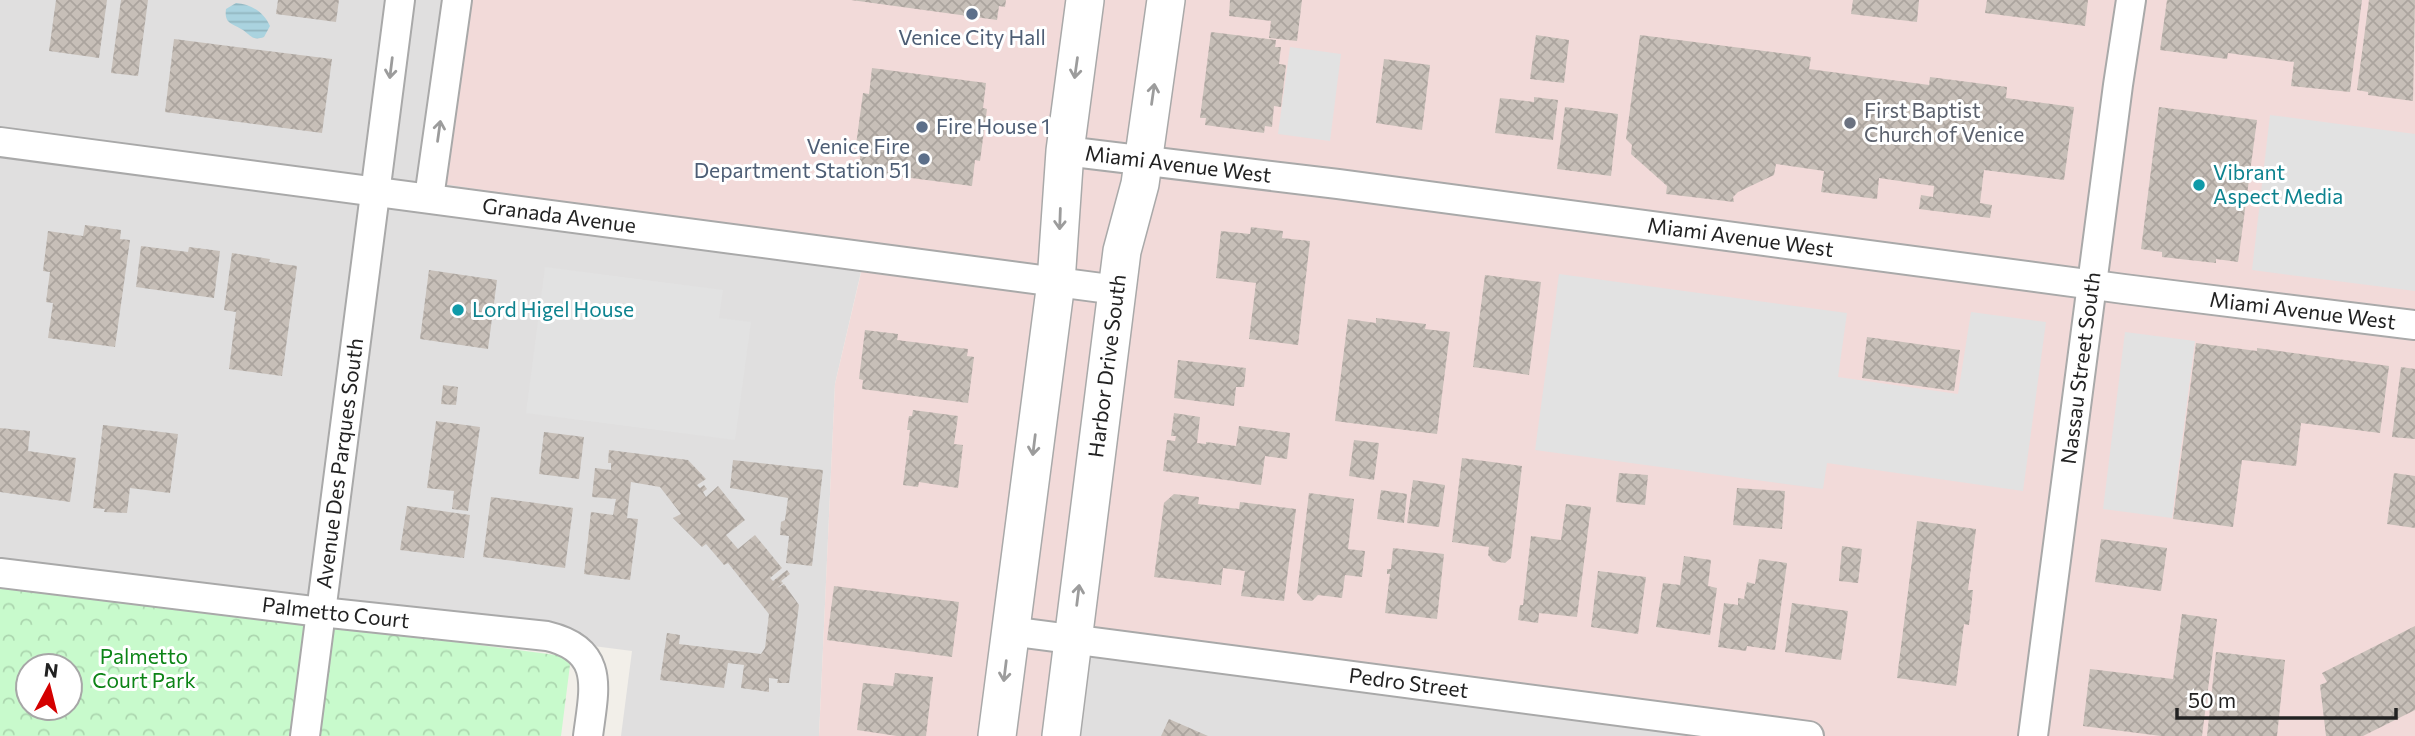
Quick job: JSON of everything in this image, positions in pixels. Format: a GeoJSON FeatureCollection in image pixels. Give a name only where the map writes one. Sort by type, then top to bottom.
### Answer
{"type":"FeatureCollection","features":[{"type":"Feature","properties":{"kind":"street","name":"Avenue Des Parques South"},"geometry":{"type":"LineString","coordinates":[[305,736],[400,0]]}},
{"type":"Feature","properties":{"kind":"street"},"geometry":{"type":"LineString","coordinates":[[429,198],[457,0]]}},
{"type":"Feature","properties":{"kind":"street"},"geometry":{"type":"LineString","coordinates":[[997,736],[1056,282],[1065,151],[1085,0]]}},
{"type":"Feature","properties":{"kind":"street","name":"Harbor Drive South"},"geometry":{"type":"LineString","coordinates":[[1061,736],[1122,251],[1144,161],[1166,0]]}},
{"type":"Feature","properties":{"kind":"street","name":"Nassau Street South"},"geometry":{"type":"LineString","coordinates":[[2033,736],[2131,0]]}},
{"type":"Feature","properties":{"kind":"street","name":"Granada Avenue"},"geometry":{"type":"LineString","coordinates":[[0,142],[1117,290]]}},
{"type":"Feature","properties":{"kind":"street","name":"Miami Avenue West"},"geometry":{"type":"LineString","coordinates":[[1065,151],[1338,184],[2092,285],[2415,325]]}},
{"type":"Feature","properties":{"kind":"street","name":"Palmetto Court"},"geometry":{"type":"LineString","coordinates":[[0,573],[566,640],[579,649],[594,676],[588,736]]}},
{"type":"Feature","properties":{"kind":"street","name":"Pedro Street"},"geometry":{"type":"LineString","coordinates":[[1010,631],[1809,736]]}},
{"type":"Feature","properties":{"kind":"shaded area"},"geometry":{"type":"Polygon","coordinates":[[[0,0],[452,0],[867,246],[835,384],[819,736],[621,736],[632,651],[0,569],[0,0]]]}},
{"type":"Feature","properties":{"kind":"shaded area"},"geometry":{"type":"Polygon","coordinates":[[[452,0],[1069,0],[1045,244],[982,736],[819,736],[835,384],[867,247],[430,182],[452,0]]]}},
{"type":"Feature","properties":{"kind":"shaded area"},"geometry":{"type":"Polygon","coordinates":[[[1100,0],[1150,0],[1046,736],[1012,736],[1100,0]]]}},
{"type":"Feature","properties":{"kind":"shaded area"},"geometry":{"type":"Polygon","coordinates":[[[1180,0],[2415,0],[2415,736],[1745,736],[1087,642],[1137,254],[1180,0]]]}},
{"type":"Feature","properties":{"kind":"shaded area"},"geometry":{"type":"Polygon","coordinates":[[[1290,47],[1341,54],[1330,141],[1278,134],[1290,47]]]}},
{"type":"Feature","properties":{"kind":"shaded area"},"geometry":{"type":"Polygon","coordinates":[[[2270,115],[2415,134],[2415,291],[2252,270],[2270,115]]]}},
{"type":"Feature","properties":{"kind":"shaded area"},"geometry":{"type":"Polygon","coordinates":[[[545,267],[723,290],[719,318],[751,322],[735,440],[526,413],[545,267]]]}},
{"type":"Feature","properties":{"kind":"shaded area"},"geometry":{"type":"Polygon","coordinates":[[[1559,274],[1847,313],[1838,377],[1958,394],[1971,312],[2046,322],[2023,491],[1827,463],[1823,489],[1535,450],[1559,274]]]}},
{"type":"Feature","properties":{"kind":"shaded area"},"geometry":{"type":"Polygon","coordinates":[[[2125,332],[2195,341],[2172,518],[2103,509],[2125,332]]]}},
{"type":"Feature","properties":{"kind":"shaded area"},"geometry":{"type":"Polygon","coordinates":[[[1087,642],[1745,736],[1077,736],[1087,642]]]}},
{"type":"Feature","properties":{"kind":"green space","name":"Palmetto Court Park"},"geometry":{"type":"Polygon","coordinates":[[[0,583],[571,657],[561,736],[0,736],[0,583]]]}},
{"type":"Feature","properties":{"kind":"water"},"geometry":{"type":"Polygon","coordinates":[[[236,3],[252,7],[261,13],[270,26],[264,37],[252,37],[228,20],[226,9],[236,3]]]}},
{"type":"Feature","properties":{"kind":"building"},"geometry":{"type":"Polygon","coordinates":[[[56,0],[107,0],[99,58],[49,51],[56,0]]]}},
{"type":"Feature","properties":{"kind":"building"},"geometry":{"type":"Polygon","coordinates":[[[121,0],[148,0],[138,76],[111,73],[121,0]]]}},
{"type":"Feature","properties":{"kind":"building"},"geometry":{"type":"Polygon","coordinates":[[[278,0],[339,0],[336,22],[276,14],[278,0]]]}},
{"type":"Feature","properties":{"kind":"building","name":"Venice City Hall"},"geometry":{"type":"Polygon","coordinates":[[[851,0],[1006,0],[1005,7],[999,6],[997,20],[851,0]]]}},
{"type":"Feature","properties":{"kind":"building"},"geometry":{"type":"Polygon","coordinates":[[[1230,0],[1302,0],[1297,41],[1269,38],[1271,21],[1229,16],[1230,0]]]}},
{"type":"Feature","properties":{"kind":"building"},"geometry":{"type":"Polygon","coordinates":[[[1853,0],[1919,0],[1917,22],[1851,14],[1853,0]]]}},
{"type":"Feature","properties":{"kind":"building"},"geometry":{"type":"Polygon","coordinates":[[[1987,0],[2088,0],[2085,26],[1985,13],[1987,0]]]}},
{"type":"Feature","properties":{"kind":"building"},"geometry":{"type":"Polygon","coordinates":[[[2167,0],[2362,0],[2350,92],[2291,86],[2294,62],[2228,53],[2227,59],[2160,50],[2167,0]]]}},
{"type":"Feature","properties":{"kind":"building"},"geometry":{"type":"Polygon","coordinates":[[[2369,0],[2415,0],[2413,101],[2368,95],[2368,92],[2357,90],[2369,0]]]}},
{"type":"Feature","properties":{"kind":"building"},"geometry":{"type":"Polygon","coordinates":[[[1211,32],[1276,40],[1275,47],[1281,47],[1279,64],[1286,65],[1281,107],[1274,106],[1272,127],[1265,126],[1264,133],[1205,125],[1206,118],[1200,118],[1211,32]]]}},
{"type":"Feature","properties":{"kind":"building"},"geometry":{"type":"Polygon","coordinates":[[[1536,35],[1569,40],[1564,83],[1530,79],[1536,35]]]}},
{"type":"Feature","properties":{"kind":"building","name":"First Baptist Church of Venice"},"geometry":{"type":"Polygon","coordinates":[[[1640,35],[1811,57],[1809,69],[1929,85],[1930,77],[2007,87],[2006,98],[2074,107],[2064,180],[1984,170],[1980,203],[1992,205],[1990,218],[1919,209],[1921,195],[1933,197],[1934,186],[1879,178],[1877,199],[1821,192],[1824,171],[1776,164],[1774,175],[1738,192],[1733,197],[1734,202],[1666,194],[1667,186],[1631,154],[1632,145],[1626,139],[1640,35]]]}},
{"type":"Feature","properties":{"kind":"building"},"geometry":{"type":"Polygon","coordinates":[[[174,39],[332,59],[322,133],[165,112],[174,39]]]}},
{"type":"Feature","properties":{"kind":"building"},"geometry":{"type":"Polygon","coordinates":[[[1384,59],[1430,65],[1422,130],[1376,123],[1384,59]]]}},
{"type":"Feature","properties":{"kind":"building","name":"Fire House 1"},"geometry":{"type":"Polygon","coordinates":[[[872,68],[986,83],[983,108],[987,109],[980,161],[975,160],[972,186],[858,171],[862,145],[856,145],[863,93],[869,94],[872,68]]]}},
{"type":"Feature","properties":{"kind":"building"},"geometry":{"type":"Polygon","coordinates":[[[1534,97],[1558,100],[1553,140],[1495,133],[1500,98],[1534,102],[1534,97]]]}},
{"type":"Feature","properties":{"kind":"building"},"geometry":{"type":"Polygon","coordinates":[[[1565,107],[1618,114],[1611,176],[1557,169],[1565,107]]]}},
{"type":"Feature","properties":{"kind":"building","name":"Vibrant Aspect Media"},"geometry":{"type":"Polygon","coordinates":[[[2159,107],[2257,120],[2238,262],[2216,259],[2216,263],[2162,257],[2162,252],[2141,249],[2159,107]]]}},
{"type":"Feature","properties":{"kind":"building"},"geometry":{"type":"Polygon","coordinates":[[[85,225],[121,230],[120,239],[130,240],[115,347],[48,338],[53,303],[46,302],[50,272],[43,271],[48,231],[83,236],[85,225]]]}},
{"type":"Feature","properties":{"kind":"building"},"geometry":{"type":"Polygon","coordinates":[[[1251,227],[1283,231],[1282,238],[1310,241],[1298,345],[1249,339],[1256,283],[1216,278],[1221,231],[1250,234],[1251,227]]]}},
{"type":"Feature","properties":{"kind":"building"},"geometry":{"type":"Polygon","coordinates":[[[141,246],[188,252],[189,247],[220,251],[214,298],[136,287],[141,246]]]}},
{"type":"Feature","properties":{"kind":"building"},"geometry":{"type":"Polygon","coordinates":[[[232,253],[297,266],[282,376],[229,369],[236,312],[224,310],[232,253]]]}},
{"type":"Feature","properties":{"kind":"building"},"geometry":{"type":"Polygon","coordinates":[[[429,270],[497,280],[488,349],[420,339],[429,270]]]}},
{"type":"Feature","properties":{"kind":"building"},"geometry":{"type":"Polygon","coordinates":[[[1485,275],[1541,282],[1529,375],[1473,367],[1485,275]]]}},
{"type":"Feature","properties":{"kind":"building"},"geometry":{"type":"Polygon","coordinates":[[[1376,318],[1426,324],[1425,329],[1450,332],[1437,434],[1335,421],[1348,319],[1376,323],[1376,318]]]}},
{"type":"Feature","properties":{"kind":"building"},"geometry":{"type":"Polygon","coordinates":[[[865,330],[898,334],[897,340],[968,349],[967,356],[974,357],[968,403],[862,389],[863,380],[859,379],[865,330]]]}},
{"type":"Feature","properties":{"kind":"building"},"geometry":{"type":"Polygon","coordinates":[[[1867,337],[1960,350],[1954,391],[1862,378],[1867,337]]]}},
{"type":"Feature","properties":{"kind":"building"},"geometry":{"type":"Polygon","coordinates":[[[2196,343],[2257,351],[2257,348],[2389,366],[2380,433],[2301,423],[2296,466],[2242,460],[2233,527],[2173,519],[2196,343]]]}},
{"type":"Feature","properties":{"kind":"building"},"geometry":{"type":"Polygon","coordinates":[[[1178,360],[1246,368],[1244,387],[1236,387],[1234,406],[1174,398],[1178,360]]]}},
{"type":"Feature","properties":{"kind":"building"},"geometry":{"type":"Polygon","coordinates":[[[2401,367],[2415,369],[2415,439],[2392,437],[2401,367]]]}},
{"type":"Feature","properties":{"kind":"building"},"geometry":{"type":"Polygon","coordinates":[[[443,385],[458,387],[456,405],[441,404],[443,385]]]}},
{"type":"Feature","properties":{"kind":"building"},"geometry":{"type":"Polygon","coordinates":[[[913,410],[958,416],[954,444],[963,445],[958,488],[919,482],[918,487],[903,485],[910,430],[907,430],[909,416],[912,416],[913,410]]]}},
{"type":"Feature","properties":{"kind":"building"},"geometry":{"type":"Polygon","coordinates":[[[1174,413],[1200,417],[1197,443],[1236,446],[1239,426],[1290,433],[1287,459],[1265,456],[1261,485],[1163,471],[1167,440],[1175,441],[1176,436],[1171,436],[1174,413]]]}},
{"type":"Feature","properties":{"kind":"building"},"geometry":{"type":"Polygon","coordinates":[[[436,421],[480,427],[468,511],[452,509],[454,491],[427,488],[436,421]]]}},
{"type":"Feature","properties":{"kind":"building"},"geometry":{"type":"Polygon","coordinates":[[[103,425],[178,434],[170,493],[130,488],[127,513],[104,512],[105,509],[93,508],[103,425]]]}},
{"type":"Feature","properties":{"kind":"building"},"geometry":{"type":"Polygon","coordinates":[[[0,428],[30,431],[28,451],[76,458],[70,502],[0,492],[0,428]]]}},
{"type":"Feature","properties":{"kind":"building"},"geometry":{"type":"Polygon","coordinates":[[[544,432],[584,437],[579,479],[539,474],[544,432]]]}},
{"type":"Feature","properties":{"kind":"building"},"geometry":{"type":"Polygon","coordinates":[[[1354,440],[1379,443],[1374,480],[1349,476],[1354,440]]]}},
{"type":"Feature","properties":{"kind":"building"},"geometry":{"type":"Polygon","coordinates":[[[609,450],[688,460],[706,479],[697,485],[700,488],[704,485],[707,489],[703,492],[706,497],[718,486],[745,520],[726,535],[738,549],[755,535],[782,568],[770,578],[773,581],[787,570],[790,574],[777,588],[784,584],[799,605],[789,683],[777,683],[778,679],[769,678],[769,692],[741,688],[744,665],[728,663],[724,688],[660,680],[667,633],[680,635],[679,644],[761,654],[765,648],[769,614],[728,563],[724,565],[706,544],[702,547],[673,518],[681,514],[660,487],[631,482],[627,518],[638,519],[630,580],[584,574],[591,512],[613,515],[616,499],[592,497],[595,468],[611,470],[611,463],[608,463],[609,450]]]}},
{"type":"Feature","properties":{"kind":"building"},"geometry":{"type":"Polygon","coordinates":[[[1462,458],[1522,466],[1511,558],[1505,563],[1493,561],[1488,555],[1489,547],[1452,542],[1462,458]]]}},
{"type":"Feature","properties":{"kind":"building"},"geometry":{"type":"Polygon","coordinates":[[[733,460],[823,470],[812,566],[786,563],[789,536],[780,535],[788,498],[730,488],[733,460]]]}},
{"type":"Feature","properties":{"kind":"building"},"geometry":{"type":"Polygon","coordinates":[[[1619,473],[1648,475],[1645,505],[1616,502],[1619,473]]]}},
{"type":"Feature","properties":{"kind":"building"},"geometry":{"type":"Polygon","coordinates":[[[2394,473],[2415,476],[2415,528],[2387,524],[2394,473]]]}},
{"type":"Feature","properties":{"kind":"building"},"geometry":{"type":"Polygon","coordinates":[[[1413,480],[1445,485],[1439,527],[1407,523],[1413,480]]]}},
{"type":"Feature","properties":{"kind":"building"},"geometry":{"type":"Polygon","coordinates":[[[1737,488],[1785,491],[1782,529],[1733,525],[1737,488]]]}},
{"type":"Feature","properties":{"kind":"building"},"geometry":{"type":"Polygon","coordinates":[[[1381,490],[1407,494],[1404,523],[1377,519],[1381,490]]]}},
{"type":"Feature","properties":{"kind":"building"},"geometry":{"type":"Polygon","coordinates":[[[1309,493],[1354,499],[1348,549],[1365,551],[1362,577],[1345,575],[1342,598],[1318,595],[1312,601],[1303,600],[1297,593],[1309,493]]]}},
{"type":"Feature","properties":{"kind":"building"},"geometry":{"type":"Polygon","coordinates":[[[1174,494],[1199,497],[1198,504],[1239,509],[1240,502],[1296,509],[1284,601],[1241,596],[1245,571],[1223,568],[1221,585],[1154,577],[1164,503],[1174,494]]]}},
{"type":"Feature","properties":{"kind":"building"},"geometry":{"type":"Polygon","coordinates":[[[491,497],[573,508],[565,568],[483,557],[491,497]]]}},
{"type":"Feature","properties":{"kind":"building"},"geometry":{"type":"Polygon","coordinates":[[[1566,504],[1591,507],[1577,617],[1539,613],[1538,623],[1518,620],[1520,605],[1523,605],[1531,536],[1561,540],[1566,504]]]}},
{"type":"Feature","properties":{"kind":"building"},"geometry":{"type":"Polygon","coordinates":[[[407,506],[470,515],[464,558],[400,550],[407,506]]]}},
{"type":"Feature","properties":{"kind":"building"},"geometry":{"type":"Polygon","coordinates":[[[1917,521],[1976,529],[1968,590],[1973,590],[1969,625],[1964,624],[1956,686],[1897,678],[1917,521]]]}},
{"type":"Feature","properties":{"kind":"building"},"geometry":{"type":"Polygon","coordinates":[[[2101,539],[2167,548],[2161,591],[2095,582],[2101,539]]]}},
{"type":"Feature","properties":{"kind":"building"},"geometry":{"type":"Polygon","coordinates":[[[1842,546],[1862,549],[1858,583],[1839,581],[1842,546]]]}},
{"type":"Feature","properties":{"kind":"building"},"geometry":{"type":"Polygon","coordinates":[[[1393,548],[1444,554],[1437,619],[1385,613],[1390,574],[1387,574],[1387,569],[1391,569],[1393,548]]]}},
{"type":"Feature","properties":{"kind":"building"},"geometry":{"type":"Polygon","coordinates":[[[1684,556],[1711,560],[1708,586],[1717,588],[1710,635],[1656,627],[1663,583],[1680,585],[1684,556]]]}},
{"type":"Feature","properties":{"kind":"building"},"geometry":{"type":"Polygon","coordinates":[[[1759,559],[1787,563],[1775,650],[1747,646],[1746,651],[1718,647],[1724,603],[1738,605],[1738,598],[1744,599],[1747,582],[1755,584],[1759,559]]]}},
{"type":"Feature","properties":{"kind":"building"},"geometry":{"type":"Polygon","coordinates":[[[1598,571],[1646,577],[1638,634],[1591,627],[1598,571]]]}},
{"type":"Feature","properties":{"kind":"building"},"geometry":{"type":"Polygon","coordinates":[[[834,586],[959,602],[952,657],[827,640],[834,586]]]}},
{"type":"Feature","properties":{"kind":"building"},"geometry":{"type":"Polygon","coordinates":[[[1792,603],[1848,611],[1841,660],[1785,652],[1792,603]]]}},
{"type":"Feature","properties":{"kind":"building"},"geometry":{"type":"Polygon","coordinates":[[[2182,614],[2217,619],[2202,736],[2161,736],[2083,726],[2090,669],[2173,679],[2182,614]]]}},
{"type":"Feature","properties":{"kind":"building"},"geometry":{"type":"Polygon","coordinates":[[[2415,626],[2415,710],[2363,736],[2326,736],[2320,685],[2327,682],[2322,673],[2415,626]]]}},
{"type":"Feature","properties":{"kind":"building"},"geometry":{"type":"Polygon","coordinates":[[[2216,652],[2285,660],[2277,736],[2207,736],[2216,652]]]}},
{"type":"Feature","properties":{"kind":"building"},"geometry":{"type":"Polygon","coordinates":[[[895,673],[933,677],[926,736],[897,736],[857,730],[863,683],[893,686],[895,673]]]}},
{"type":"Feature","properties":{"kind":"building"},"geometry":{"type":"Polygon","coordinates":[[[1169,719],[1208,736],[1161,736],[1169,719]]]}},
{"type":"Feature","properties":{"kind":"place","name":"Venice City Hall"},"geometry":{"type":"Point","coordinates":[972,14]}},
{"type":"Feature","properties":{"kind":"place","name":"First Baptist Church of Venice"},"geometry":{"type":"Point","coordinates":[1850,123]}},
{"type":"Feature","properties":{"kind":"place","name":"Fire House 1"},"geometry":{"type":"Point","coordinates":[922,127]}},
{"type":"Feature","properties":{"kind":"place","name":"Venice Fire Department Station 51"},"geometry":{"type":"Point","coordinates":[924,159]}},
{"type":"Feature","properties":{"kind":"place","name":"Vibrant Aspect Media"},"geometry":{"type":"Point","coordinates":[2199,185]}},
{"type":"Feature","properties":{"kind":"place","name":"Lord Higel House"},"geometry":{"type":"Point","coordinates":[458,310]}}]}
